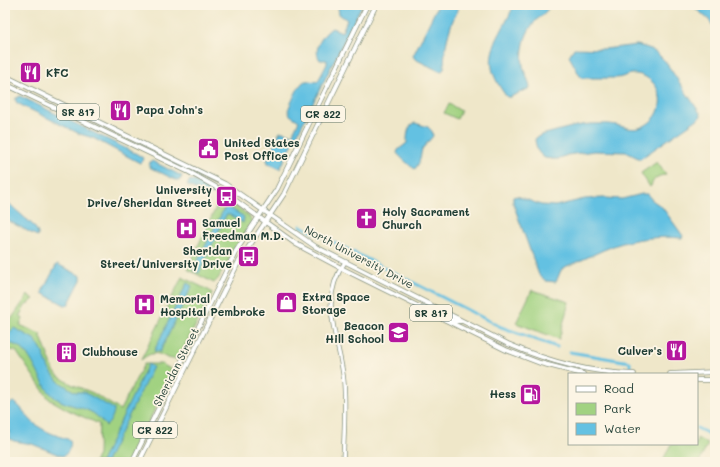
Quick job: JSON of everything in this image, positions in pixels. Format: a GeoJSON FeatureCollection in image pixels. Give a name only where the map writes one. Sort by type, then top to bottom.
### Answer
{"type":"FeatureCollection","features":[{"type":"Feature","properties":{"kind":"main road","name":"Sheridan Street"},"geometry":{"type":"LineString","coordinates":[[132,462],[236,251],[264,210],[284,176],[367,5]]}},
{"type":"Feature","properties":{"kind":"main road","name":"Sheridan Street"},"geometry":{"type":"LineString","coordinates":[[139,462],[238,263],[284,194],[376,5]]}},
{"type":"Feature","properties":{"kind":"main road","name":"North University Drive"},"geometry":{"type":"LineString","coordinates":[[5,76],[225,184],[302,238],[345,262],[508,344],[557,362],[602,371],[623,373]]}},
{"type":"Feature","properties":{"kind":"main road","name":"North University Drive"},"geometry":{"type":"LineString","coordinates":[[5,84],[189,172],[222,190],[302,247],[418,307],[522,357],[579,373]]}},
{"type":"Feature","properties":{"kind":"main road"},"geometry":{"type":"LineString","coordinates":[[343,462],[344,383],[342,364],[330,316],[333,290],[341,268],[345,262]]}},
{"type":"Feature","properties":{"kind":"main road"},"geometry":{"type":"LineString","coordinates":[[418,307],[430,309],[454,321],[462,321]]}},
{"type":"Feature","properties":{"kind":"main road"},"geometry":{"type":"LineString","coordinates":[[692,373],[715,372]]}},
{"type":"Feature","properties":{"kind":"main road"},"geometry":{"type":"LineString","coordinates":[[698,380],[715,380]]}},
{"type":"Feature","properties":{"kind":"green space"},"geometry":{"type":"Polygon","coordinates":[[[449,104],[461,111],[457,119],[444,113],[449,104]]]}},
{"type":"Feature","properties":{"kind":"green space"},"geometry":{"type":"Polygon","coordinates":[[[657,162],[666,175],[656,178],[650,187],[641,173],[657,162]]]}},
{"type":"Feature","properties":{"kind":"green space"},"geometry":{"type":"Polygon","coordinates":[[[222,195],[249,216],[252,222],[218,279],[214,283],[187,269],[222,195]]]}},
{"type":"Feature","properties":{"kind":"green space"},"geometry":{"type":"Polygon","coordinates":[[[182,277],[210,291],[212,294],[178,359],[152,354],[141,360],[182,277]]]}},
{"type":"Feature","properties":{"kind":"green space"},"geometry":{"type":"Polygon","coordinates":[[[532,290],[569,302],[559,339],[516,323],[532,290]]]}},
{"type":"Feature","properties":{"kind":"green space"},"geometry":{"type":"Polygon","coordinates":[[[28,295],[34,299],[25,306],[20,315],[23,319],[20,325],[40,334],[54,371],[58,376],[71,384],[93,393],[120,410],[144,364],[162,364],[172,370],[173,372],[129,462],[94,462],[98,455],[99,424],[68,410],[49,399],[16,351],[5,349],[5,328],[28,295]]]}},
{"type":"Feature","properties":{"kind":"green space"},"geometry":{"type":"Polygon","coordinates":[[[698,439],[708,444],[699,462],[662,462],[670,445],[698,445],[698,439]]]}},
{"type":"Feature","properties":{"kind":"water"},"geometry":{"type":"Polygon","coordinates":[[[339,5],[362,5],[280,169],[268,163],[267,160],[280,132],[292,135],[299,121],[290,115],[288,110],[298,89],[303,82],[318,81],[327,64],[327,60],[320,60],[317,51],[322,38],[332,28],[342,32],[347,20],[339,14],[339,5]]]}},
{"type":"Feature","properties":{"kind":"water"},"geometry":{"type":"Polygon","coordinates":[[[438,5],[458,5],[448,38],[444,69],[442,71],[439,71],[415,59],[413,56],[438,5]]]}},
{"type":"Feature","properties":{"kind":"water"},"geometry":{"type":"Polygon","coordinates":[[[514,5],[549,6],[530,28],[524,44],[522,55],[523,66],[530,87],[507,97],[498,83],[493,71],[491,60],[497,40],[514,5]]]}},
{"type":"Feature","properties":{"kind":"water"},"geometry":{"type":"Polygon","coordinates":[[[692,5],[715,5],[715,29],[709,20],[692,5]]]}},
{"type":"Feature","properties":{"kind":"water"},"geometry":{"type":"Polygon","coordinates":[[[637,45],[648,48],[657,53],[665,61],[701,116],[640,159],[626,152],[594,151],[567,155],[558,159],[545,158],[542,156],[537,150],[535,140],[541,135],[591,124],[610,124],[635,129],[645,125],[654,118],[659,109],[660,99],[656,87],[648,78],[637,74],[631,74],[618,78],[582,78],[569,56],[574,48],[605,49],[637,45]]]}},
{"type":"Feature","properties":{"kind":"water"},"geometry":{"type":"Polygon","coordinates":[[[20,96],[137,154],[143,158],[142,161],[140,163],[93,138],[80,134],[17,103],[15,99],[20,96]]]}},
{"type":"Feature","properties":{"kind":"water"},"geometry":{"type":"Polygon","coordinates":[[[415,123],[428,127],[432,131],[433,136],[422,149],[419,163],[415,169],[397,153],[398,150],[407,143],[407,134],[410,126],[415,123]]]}},
{"type":"Feature","properties":{"kind":"water"},"geometry":{"type":"Polygon","coordinates":[[[152,161],[182,176],[180,180],[176,180],[149,167],[150,162],[152,161]]]}},
{"type":"Feature","properties":{"kind":"water"},"geometry":{"type":"Polygon","coordinates":[[[190,180],[199,183],[213,193],[211,195],[205,194],[187,185],[190,180]]]}},
{"type":"Feature","properties":{"kind":"water"},"geometry":{"type":"Polygon","coordinates":[[[647,194],[652,200],[662,207],[683,236],[682,238],[649,238],[616,245],[567,266],[561,270],[556,282],[546,281],[539,275],[513,203],[513,197],[517,196],[541,205],[555,206],[585,199],[622,199],[647,194]]]}},
{"type":"Feature","properties":{"kind":"water"},"geometry":{"type":"Polygon","coordinates":[[[5,199],[34,226],[38,236],[5,219],[5,199]]]}},
{"type":"Feature","properties":{"kind":"water"},"geometry":{"type":"Polygon","coordinates":[[[229,208],[243,216],[243,223],[230,215],[226,215],[199,273],[193,270],[224,209],[229,208]]]}},
{"type":"Feature","properties":{"kind":"water"},"geometry":{"type":"Polygon","coordinates":[[[57,264],[81,276],[81,280],[68,305],[65,305],[42,293],[57,264]]]}},
{"type":"Feature","properties":{"kind":"water"},"geometry":{"type":"Polygon","coordinates":[[[187,283],[192,286],[160,352],[154,351],[187,283]]]}},
{"type":"Feature","properties":{"kind":"water"},"geometry":{"type":"Polygon","coordinates":[[[14,328],[34,339],[41,348],[49,369],[58,381],[75,392],[84,392],[114,409],[113,416],[106,426],[99,418],[88,410],[60,401],[51,394],[27,355],[14,345],[5,343],[5,337],[14,328]]]}},
{"type":"Feature","properties":{"kind":"water"},"geometry":{"type":"Polygon","coordinates":[[[148,364],[153,367],[106,462],[101,462],[148,364]]]}},
{"type":"Feature","properties":{"kind":"water"},"geometry":{"type":"Polygon","coordinates":[[[13,402],[18,405],[32,422],[39,427],[52,434],[70,440],[68,452],[62,456],[32,444],[10,439],[5,408],[13,402]]]}},
{"type":"Feature","properties":{"kind":"waterway"},"geometry":{"type":"LineString","coordinates":[[301,226],[349,250]]}},
{"type":"Feature","properties":{"kind":"waterway"},"geometry":{"type":"LineString","coordinates":[[353,252],[501,327],[557,347]]}},
{"type":"Feature","properties":{"kind":"waterway"},"geometry":{"type":"LineString","coordinates":[[570,352],[630,362],[630,369]]}},
{"type":"Feature","properties":{"kind":"waterway"},"geometry":{"type":"LineString","coordinates":[[698,428],[715,437]]}},
{"type":"Feature","properties":{"kind":"place","name":"KFC"},"geometry":{"type":"Point","coordinates":[30,73]}},
{"type":"Feature","properties":{"kind":"place","name":"Papa John's"},"geometry":{"type":"Point","coordinates":[120,110]}},
{"type":"Feature","properties":{"kind":"place","name":"United States Post Office"},"geometry":{"type":"Point","coordinates":[209,149]}},
{"type":"Feature","properties":{"kind":"place","name":"University Drive/Sheridan Street"},"geometry":{"type":"Point","coordinates":[227,196]}},
{"type":"Feature","properties":{"kind":"place","name":"Holy Sacrament Church"},"geometry":{"type":"Point","coordinates":[367,218]}},
{"type":"Feature","properties":{"kind":"place","name":"Samuel Freedman M.D."},"geometry":{"type":"Point","coordinates":[187,229]}},
{"type":"Feature","properties":{"kind":"place","name":"Sheridan Street/University Drive"},"geometry":{"type":"Point","coordinates":[248,257]}},
{"type":"Feature","properties":{"kind":"place","name":"Extra Space Storage"},"geometry":{"type":"Point","coordinates":[286,303]}},
{"type":"Feature","properties":{"kind":"place","name":"Memorial Hospital Pembroke"},"geometry":{"type":"Point","coordinates":[145,305]}},
{"type":"Feature","properties":{"kind":"place","name":"Beacon Hill School"},"geometry":{"type":"Point","coordinates":[399,332]}},
{"type":"Feature","properties":{"kind":"place","name":"Culver's"},"geometry":{"type":"Point","coordinates":[677,351]}},
{"type":"Feature","properties":{"kind":"place","name":"Clubhouse"},"geometry":{"type":"Point","coordinates":[66,352]}},
{"type":"Feature","properties":{"kind":"place","name":"Hess"},"geometry":{"type":"Point","coordinates":[531,394]}}]}
